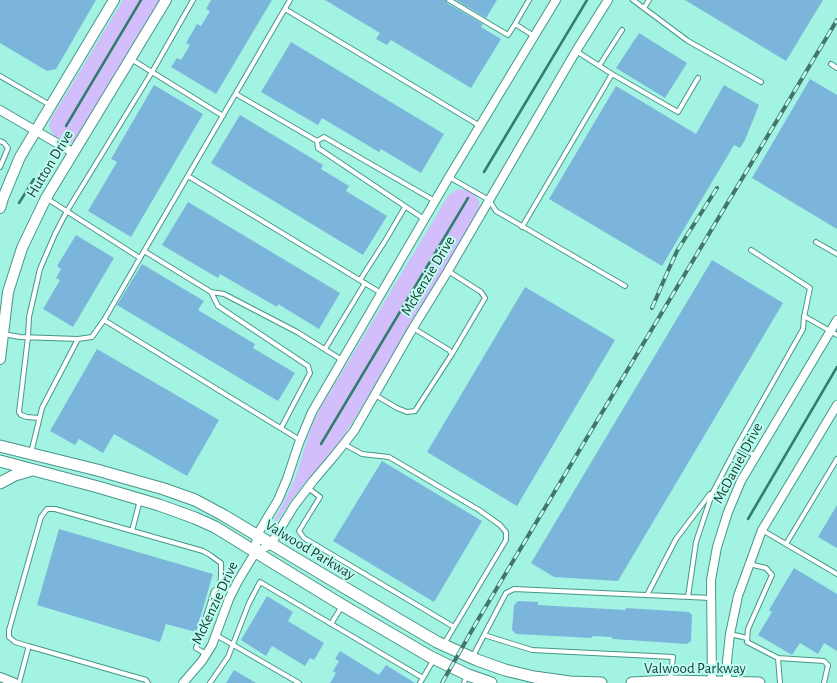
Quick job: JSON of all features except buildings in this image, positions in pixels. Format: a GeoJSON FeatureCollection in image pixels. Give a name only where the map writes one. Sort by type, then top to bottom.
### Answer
{"type":"FeatureCollection","features":[{"type":"Feature","properties":{"kind":"main road","name":"Valwood Parkway"},"geometry":{"type":"LineString","coordinates":[[0,446],[97,470],[164,489],[195,500],[223,515],[358,596],[443,644],[472,658],[505,670],[534,677],[570,683],[601,683]]}},
{"type":"Feature","properties":{"kind":"main road","name":"Valwood Parkway"},"geometry":{"type":"LineString","coordinates":[[0,461],[98,487],[159,505],[195,518],[256,552],[466,679],[491,683]]}},
{"type":"Feature","properties":{"kind":"main road"},"geometry":{"type":"LineString","coordinates":[[0,483],[15,475],[33,469]]}},
{"type":"Feature","properties":{"kind":"main road","name":"Valwood Parkway"},"geometry":{"type":"LineString","coordinates":[[632,683],[670,681],[759,683]]}},
{"type":"Feature","properties":{"kind":"street","name":"Hutton Drive"},"geometry":{"type":"LineString","coordinates":[[0,208],[20,158],[114,0]]}},
{"type":"Feature","properties":{"kind":"street","name":"Hutton Drive"},"geometry":{"type":"LineString","coordinates":[[0,359],[8,292],[22,248],[46,198],[166,0]]}},
{"type":"Feature","properties":{"kind":"street","name":"McKenzie Drive"},"geometry":{"type":"LineString","coordinates":[[183,683],[195,670],[206,654],[216,635],[224,609],[256,552],[257,536],[278,500],[312,412],[424,219],[556,0]]}},
{"type":"Feature","properties":{"kind":"street","name":"McKenzie Drive"},"geometry":{"type":"LineString","coordinates":[[256,552],[271,544],[294,506],[354,431],[576,51],[608,0]]}},
{"type":"Feature","properties":{"kind":"street"},"geometry":{"type":"LineString","coordinates":[[0,110],[74,153]]}},
{"type":"Feature","properties":{"kind":"street","name":"McDaniel Drive"},"geometry":{"type":"LineString","coordinates":[[712,682],[711,580],[717,547],[728,512],[741,481],[834,333],[837,320]]}},
{"type":"Feature","properties":{"kind":"street"},"geometry":{"type":"LineString","coordinates":[[727,683],[727,661],[730,634],[738,596],[762,530],[837,405]]}},
{"type":"Feature","properties":{"kind":"street"},"geometry":{"type":"LineString","coordinates":[[0,677],[15,683]]}},
{"type":"Feature","properties":{"kind":"lane"},"geometry":{"type":"LineString","coordinates":[[39,418],[26,417],[21,415],[19,412],[29,317],[40,269],[67,211],[152,72],[193,0]]}},
{"type":"Feature","properties":{"kind":"lane"},"geometry":{"type":"LineString","coordinates":[[3,334],[28,337],[78,339],[92,337],[104,320],[290,0]]}},
{"type":"Feature","properties":{"kind":"lane"},"geometry":{"type":"LineString","coordinates":[[449,0],[508,35],[529,0]]}},
{"type":"Feature","properties":{"kind":"lane"},"geometry":{"type":"LineString","coordinates":[[633,0],[688,41],[761,82]]}},
{"type":"Feature","properties":{"kind":"lane"},"geometry":{"type":"LineString","coordinates":[[644,8],[649,0]]}},
{"type":"Feature","properties":{"kind":"lane"},"geometry":{"type":"LineString","coordinates":[[285,8],[480,126]]}},
{"type":"Feature","properties":{"kind":"lane"},"geometry":{"type":"LineString","coordinates":[[515,24],[534,36]]}},
{"type":"Feature","properties":{"kind":"lane"},"geometry":{"type":"LineString","coordinates":[[599,66],[622,30]]}},
{"type":"Feature","properties":{"kind":"lane"},"geometry":{"type":"LineString","coordinates":[[576,51],[612,74],[678,112],[698,78]]}},
{"type":"Feature","properties":{"kind":"lane"},"geometry":{"type":"LineString","coordinates":[[131,59],[223,116]]}},
{"type":"Feature","properties":{"kind":"lane"},"geometry":{"type":"LineString","coordinates":[[831,64],[837,68]]}},
{"type":"Feature","properties":{"kind":"lane"},"geometry":{"type":"LineString","coordinates":[[522,226],[612,74]]}},
{"type":"Feature","properties":{"kind":"lane"},"geometry":{"type":"LineString","coordinates":[[0,76],[51,106]]}},
{"type":"Feature","properties":{"kind":"lane"},"geometry":{"type":"LineString","coordinates":[[236,94],[317,141]]}},
{"type":"Feature","properties":{"kind":"lane"},"geometry":{"type":"LineString","coordinates":[[317,141],[324,137],[435,201]]}},
{"type":"Feature","properties":{"kind":"lane"},"geometry":{"type":"LineString","coordinates":[[0,141],[8,148],[0,167]]}},
{"type":"Feature","properties":{"kind":"lane"},"geometry":{"type":"LineString","coordinates":[[317,141],[318,148],[424,219]]}},
{"type":"Feature","properties":{"kind":"lane"},"geometry":{"type":"LineString","coordinates":[[188,176],[381,293]]}},
{"type":"Feature","properties":{"kind":"lane"},"geometry":{"type":"LineString","coordinates":[[449,177],[489,200],[496,211],[625,286]]}},
{"type":"Feature","properties":{"kind":"lane"},"geometry":{"type":"LineString","coordinates":[[46,198],[140,258]]}},
{"type":"Feature","properties":{"kind":"lane"},"geometry":{"type":"LineString","coordinates":[[360,280],[405,207]]}},
{"type":"Feature","properties":{"kind":"lane"},"geometry":{"type":"LineString","coordinates":[[816,242],[837,254]]}},
{"type":"Feature","properties":{"kind":"lane"},"geometry":{"type":"LineString","coordinates":[[688,597],[696,542],[714,489],[803,329],[804,316],[810,288],[751,250]]}},
{"type":"Feature","properties":{"kind":"lane"},"geometry":{"type":"LineString","coordinates":[[144,251],[211,292],[224,294],[297,332],[342,360]]}},
{"type":"Feature","properties":{"kind":"lane"},"geometry":{"type":"LineString","coordinates":[[375,395],[407,412],[415,411],[452,354],[485,298],[482,292],[448,271]]}},
{"type":"Feature","properties":{"kind":"lane"},"geometry":{"type":"LineString","coordinates":[[325,349],[365,283]]}},
{"type":"Feature","properties":{"kind":"lane"},"geometry":{"type":"LineString","coordinates":[[211,292],[218,306],[308,366],[310,373],[281,428]]}},
{"type":"Feature","properties":{"kind":"lane"},"geometry":{"type":"LineString","coordinates":[[804,316],[834,333]]}},
{"type":"Feature","properties":{"kind":"lane"},"geometry":{"type":"LineString","coordinates":[[104,320],[300,440]]}},
{"type":"Feature","properties":{"kind":"lane"},"geometry":{"type":"LineString","coordinates":[[413,328],[449,350],[452,354]]}},
{"type":"Feature","properties":{"kind":"lane"},"geometry":{"type":"LineString","coordinates":[[31,454],[42,408],[78,339]]}},
{"type":"Feature","properties":{"kind":"lane"},"geometry":{"type":"LineString","coordinates":[[344,444],[362,454],[389,457],[479,510],[500,525],[506,532],[506,540],[443,644]]}},
{"type":"Feature","properties":{"kind":"lane"},"geometry":{"type":"LineString","coordinates":[[737,446],[756,456]]}},
{"type":"Feature","properties":{"kind":"lane"},"geometry":{"type":"LineString","coordinates":[[786,544],[837,459]]}},
{"type":"Feature","properties":{"kind":"lane"},"geometry":{"type":"LineString","coordinates":[[308,487],[320,497],[299,531],[304,538],[454,627]]}},
{"type":"Feature","properties":{"kind":"lane"},"geometry":{"type":"LineString","coordinates":[[648,595],[676,539],[714,489]]}},
{"type":"Feature","properties":{"kind":"lane"},"geometry":{"type":"LineString","coordinates":[[132,531],[140,500]]}},
{"type":"Feature","properties":{"kind":"lane"},"geometry":{"type":"LineString","coordinates":[[148,683],[146,680],[15,642],[9,637],[9,630],[42,517],[47,509],[55,509],[203,551],[221,563],[220,586],[214,591],[196,648],[206,654]]}},
{"type":"Feature","properties":{"kind":"lane"},"geometry":{"type":"LineString","coordinates":[[762,530],[837,574]]}},
{"type":"Feature","properties":{"kind":"lane"},"geometry":{"type":"LineString","coordinates":[[749,564],[766,568],[772,575],[748,629],[747,642],[778,658],[824,661],[828,665],[824,683]]}},
{"type":"Feature","properties":{"kind":"lane"},"geometry":{"type":"LineString","coordinates":[[210,683],[228,657],[249,603],[260,582],[423,678]]}},
{"type":"Feature","properties":{"kind":"lane"},"geometry":{"type":"LineString","coordinates":[[220,586],[233,591]]}},
{"type":"Feature","properties":{"kind":"lane"},"geometry":{"type":"LineString","coordinates":[[472,658],[506,593],[514,589],[711,598]]}},
{"type":"Feature","properties":{"kind":"lane"},"geometry":{"type":"LineString","coordinates":[[331,624],[342,605]]}},
{"type":"Feature","properties":{"kind":"lane"},"geometry":{"type":"LineString","coordinates":[[730,634],[747,638]]}},
{"type":"Feature","properties":{"kind":"lane"},"geometry":{"type":"LineString","coordinates":[[216,635],[299,683]]}},
{"type":"Feature","properties":{"kind":"lane"},"geometry":{"type":"LineString","coordinates":[[484,635],[532,650],[673,656],[670,681]]}},
{"type":"Feature","properties":{"kind":"lane"},"geometry":{"type":"LineString","coordinates":[[18,683],[28,646]]}},
{"type":"Feature","properties":{"kind":"lane"},"geometry":{"type":"LineString","coordinates":[[778,658],[780,683]]}},
{"type":"Feature","properties":{"kind":"lane"},"geometry":{"type":"LineString","coordinates":[[420,683],[434,659]]}},
{"type":"Feature","properties":{"kind":"shaded area"},"geometry":{"type":"Polygon","coordinates":[[[123,0],[162,0],[78,140],[67,143],[54,136],[52,133],[49,126],[51,119],[123,0]]]}},
{"type":"Feature","properties":{"kind":"shaded area"},"geometry":{"type":"Polygon","coordinates":[[[458,189],[470,191],[475,195],[479,201],[478,214],[396,352],[340,442],[304,484],[272,529],[270,528],[296,476],[309,434],[318,412],[448,196],[458,189]]]}},
{"type":"Feature","properties":{"kind":"waterway"},"geometry":{"type":"LineString","coordinates":[[66,126],[141,0]]}},
{"type":"Feature","properties":{"kind":"waterway"},"geometry":{"type":"LineString","coordinates":[[484,172],[587,0]]}},
{"type":"Feature","properties":{"kind":"waterway"},"geometry":{"type":"LineString","coordinates":[[19,203],[34,179]]}},
{"type":"Feature","properties":{"kind":"waterway"},"geometry":{"type":"LineString","coordinates":[[321,444],[468,198]]}},
{"type":"Feature","properties":{"kind":"waterway"},"geometry":{"type":"LineString","coordinates":[[748,519],[837,367]]}},
{"type":"Feature","properties":{"kind":"railway"},"geometry":{"type":"LineString","coordinates":[[442,683],[479,618],[837,20]]}},
{"type":"Feature","properties":{"kind":"railway"},"geometry":{"type":"LineString","coordinates":[[652,308],[677,251],[717,188]]}}]}
